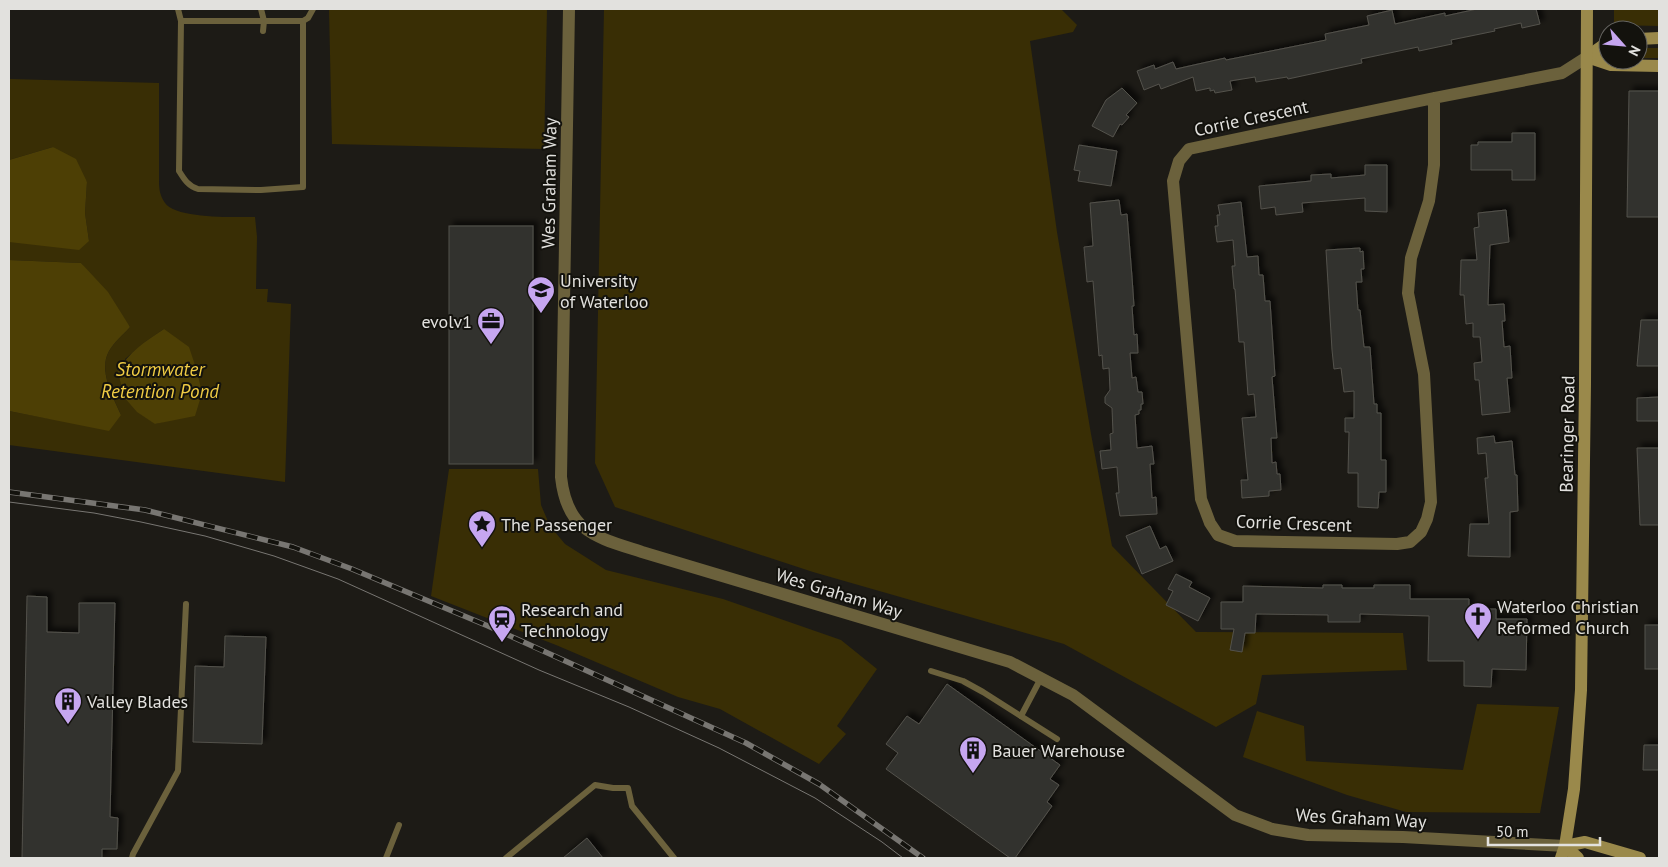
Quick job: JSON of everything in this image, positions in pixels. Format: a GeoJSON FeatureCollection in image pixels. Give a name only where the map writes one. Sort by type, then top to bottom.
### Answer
{"type":"FeatureCollection","features":[{"type":"Feature","properties":{"kind":"street","name":"Wes Graham Way"},"geometry":{"type":"LineString","coordinates":[[569,9],[560,477],[562,493],[569,511],[584,528],[600,538],[642,552],[1010,662],[1073,695],[1235,815],[1272,829],[1308,835],[1403,837],[1563,852]]}},
{"type":"Feature","properties":{"kind":"street","name":"Bearinger Road"},"geometry":{"type":"LineString","coordinates":[[1563,852],[1574,789],[1581,690],[1586,384],[1587,9]]}},
{"type":"Feature","properties":{"kind":"street"},"geometry":{"type":"LineString","coordinates":[[1587,57],[1598,49]]}},
{"type":"Feature","properties":{"kind":"street"},"geometry":{"type":"LineString","coordinates":[[1587,57],[1610,65],[1659,66]]}},
{"type":"Feature","properties":{"kind":"street","name":"Corrie Crescent"},"geometry":{"type":"LineString","coordinates":[[1434,98],[1434,165],[1428,201],[1411,258],[1408,293],[1424,374],[1428,436],[1431,502],[1427,519],[1421,532],[1410,542],[1397,544],[1234,541],[1218,535],[1210,523],[1201,499],[1173,181],[1179,161],[1189,149],[1434,98],[1562,73],[1587,57]]}},
{"type":"Feature","properties":{"kind":"street"},"geometry":{"type":"LineString","coordinates":[[1563,852],[1585,842],[1640,858]]}},
{"type":"Feature","properties":{"kind":"street"},"geometry":{"type":"LineString","coordinates":[[1563,852],[1578,858]]}},
{"type":"Feature","properties":{"kind":"lane"},"geometry":{"type":"LineString","coordinates":[[178,9],[181,22],[178,171],[186,182],[198,189],[261,190],[303,187],[303,21]]}},
{"type":"Feature","properties":{"kind":"lane"},"geometry":{"type":"LineString","coordinates":[[261,9],[264,21],[263,31]]}},
{"type":"Feature","properties":{"kind":"lane"},"geometry":{"type":"LineString","coordinates":[[181,22],[303,21],[308,18],[313,9]]}},
{"type":"Feature","properties":{"kind":"lane"},"geometry":{"type":"LineString","coordinates":[[132,858],[178,771],[186,604]]}},
{"type":"Feature","properties":{"kind":"lane"},"geometry":{"type":"LineString","coordinates":[[931,671],[962,680],[1057,739]]}},
{"type":"Feature","properties":{"kind":"lane"},"geometry":{"type":"LineString","coordinates":[[1021,716],[1041,678]]}},
{"type":"Feature","properties":{"kind":"lane"},"geometry":{"type":"LineString","coordinates":[[506,858],[594,784],[613,788],[628,788],[632,806],[674,858]]}},
{"type":"Feature","properties":{"kind":"lane"},"geometry":{"type":"LineString","coordinates":[[386,858],[399,825]]}},
{"type":"Feature","properties":{"kind":"shaded area"},"geometry":{"type":"Polygon","coordinates":[[[329,9],[547,9],[544,149],[332,144],[329,9]]]}},
{"type":"Feature","properties":{"kind":"shaded area"},"geometry":{"type":"Polygon","coordinates":[[[604,9],[1061,9],[1077,25],[1073,32],[1030,41],[1057,232],[1112,546],[1196,632],[1403,633],[1407,670],[1262,675],[1256,704],[1216,727],[1064,644],[813,572],[615,507],[595,463],[604,9]]]}},
{"type":"Feature","properties":{"kind":"shaded area"},"geometry":{"type":"Polygon","coordinates":[[[1614,9],[1659,9],[1659,26],[1648,26],[1648,20],[1614,20],[1614,9]]]}},
{"type":"Feature","properties":{"kind":"shaded area"},"geometry":{"type":"Polygon","coordinates":[[[1648,48],[1659,48],[1659,58],[1648,58],[1648,48]]]}},
{"type":"Feature","properties":{"kind":"shaded area"},"geometry":{"type":"Polygon","coordinates":[[[9,79],[159,83],[159,184],[163,200],[171,208],[181,212],[221,217],[255,217],[257,237],[256,289],[268,289],[267,302],[291,304],[285,482],[9,445],[9,411],[51,419],[121,415],[108,383],[105,366],[109,351],[130,327],[81,263],[9,260],[9,242],[89,241],[85,213],[87,182],[53,147],[9,160],[9,79]],[[164,329],[125,359],[155,424],[174,419],[164,329]]]}},
{"type":"Feature","properties":{"kind":"shaded area"},"geometry":{"type":"Polygon","coordinates":[[[449,469],[538,469],[541,505],[550,526],[565,544],[606,570],[723,599],[841,640],[877,669],[837,726],[846,734],[819,764],[720,709],[678,697],[556,645],[431,596],[449,469]]]}},
{"type":"Feature","properties":{"kind":"shaded area"},"geometry":{"type":"Polygon","coordinates":[[[1477,704],[1559,707],[1540,813],[1406,812],[1347,795],[1243,757],[1257,711],[1304,726],[1306,761],[1463,770],[1477,704]]]}},
{"type":"Feature","properties":{"kind":"water"},"geometry":{"type":"Polygon","coordinates":[[[53,147],[76,159],[87,182],[85,213],[89,241],[79,250],[9,242],[9,160],[53,147]]]}},
{"type":"Feature","properties":{"kind":"water","name":"Stormwater Retention Pond"},"geometry":{"type":"Polygon","coordinates":[[[9,260],[81,263],[108,292],[130,327],[114,344],[106,358],[105,366],[108,383],[121,415],[109,431],[9,411],[9,260]]]}},
{"type":"Feature","properties":{"kind":"water","name":"Stormwater Retention Pond"},"geometry":{"type":"Polygon","coordinates":[[[164,329],[189,347],[202,393],[195,416],[155,424],[137,412],[124,397],[118,372],[132,353],[164,329]]]}},
{"type":"Feature","properties":{"kind":"building"},"geometry":{"type":"Polygon","coordinates":[[[1477,9],[1536,9],[1540,24],[1522,28],[1521,23],[1494,29],[1495,31],[1451,40],[1452,44],[1419,51],[1418,47],[1361,59],[1362,63],[1288,79],[1287,77],[1256,82],[1255,77],[1230,81],[1232,90],[1215,93],[1214,90],[1210,91],[1210,88],[1196,91],[1193,77],[1161,89],[1159,84],[1144,90],[1137,71],[1154,65],[1155,69],[1173,62],[1176,69],[1326,40],[1325,34],[1369,25],[1367,16],[1392,10],[1395,24],[1445,13],[1445,16],[1477,9]]]}},
{"type":"Feature","properties":{"kind":"building"},"geometry":{"type":"Polygon","coordinates":[[[1122,88],[1137,103],[1126,115],[1129,117],[1122,125],[1120,124],[1113,137],[1092,126],[1106,100],[1122,88]]]}},
{"type":"Feature","properties":{"kind":"building"},"geometry":{"type":"Polygon","coordinates":[[[1629,91],[1659,91],[1659,217],[1627,217],[1629,91]]]}},
{"type":"Feature","properties":{"kind":"building"},"geometry":{"type":"Polygon","coordinates":[[[1512,133],[1535,133],[1535,180],[1512,180],[1512,170],[1471,170],[1471,145],[1478,145],[1478,142],[1512,142],[1512,133]]]}},
{"type":"Feature","properties":{"kind":"building"},"geometry":{"type":"Polygon","coordinates":[[[1079,145],[1117,151],[1111,186],[1078,181],[1080,171],[1074,170],[1079,145]]]}},
{"type":"Feature","properties":{"kind":"building"},"geometry":{"type":"Polygon","coordinates":[[[1365,165],[1387,165],[1387,212],[1365,211],[1365,198],[1302,203],[1303,212],[1276,215],[1275,207],[1261,209],[1259,186],[1311,181],[1311,175],[1331,174],[1331,178],[1365,175],[1365,165]]]}},
{"type":"Feature","properties":{"kind":"building"},"geometry":{"type":"Polygon","coordinates":[[[1119,200],[1121,215],[1127,214],[1134,306],[1132,306],[1134,335],[1137,334],[1138,353],[1130,353],[1132,378],[1136,377],[1138,392],[1142,392],[1143,404],[1141,404],[1139,414],[1135,415],[1137,448],[1152,446],[1154,464],[1150,464],[1152,498],[1156,497],[1157,514],[1120,516],[1116,493],[1119,493],[1117,467],[1102,469],[1100,451],[1111,450],[1110,434],[1113,433],[1112,408],[1105,403],[1105,397],[1110,390],[1109,368],[1103,369],[1102,355],[1099,356],[1093,281],[1087,282],[1084,247],[1093,246],[1090,203],[1119,200]]]}},
{"type":"Feature","properties":{"kind":"building"},"geometry":{"type":"Polygon","coordinates":[[[1241,202],[1247,257],[1258,256],[1259,275],[1263,275],[1265,301],[1270,301],[1275,376],[1272,377],[1277,438],[1271,438],[1272,463],[1276,462],[1277,474],[1280,474],[1281,490],[1269,491],[1269,496],[1242,498],[1241,480],[1248,480],[1242,418],[1256,417],[1254,394],[1248,395],[1244,342],[1239,342],[1232,266],[1235,266],[1233,240],[1217,242],[1215,226],[1218,226],[1217,215],[1220,215],[1218,205],[1241,202]]]}},
{"type":"Feature","properties":{"kind":"building"},"geometry":{"type":"Polygon","coordinates":[[[1506,210],[1509,242],[1490,245],[1488,305],[1504,304],[1505,321],[1502,321],[1504,347],[1510,346],[1512,378],[1507,378],[1510,412],[1482,415],[1479,380],[1475,380],[1474,363],[1482,362],[1480,337],[1473,337],[1473,323],[1466,324],[1464,295],[1460,295],[1461,260],[1477,260],[1474,228],[1479,227],[1478,213],[1506,210]]]}},
{"type":"Feature","properties":{"kind":"building","name":"evolv1"},"geometry":{"type":"Polygon","coordinates":[[[449,226],[533,226],[533,464],[449,464],[449,226]]]}},
{"type":"Feature","properties":{"kind":"building"},"geometry":{"type":"Polygon","coordinates":[[[1360,248],[1360,252],[1363,251],[1364,269],[1361,269],[1362,282],[1356,282],[1358,310],[1360,310],[1364,347],[1370,347],[1374,404],[1377,404],[1377,413],[1381,413],[1381,460],[1386,460],[1386,492],[1379,492],[1378,508],[1358,507],[1358,473],[1348,473],[1349,432],[1345,432],[1345,418],[1354,418],[1354,391],[1344,392],[1341,368],[1334,369],[1332,350],[1326,250],[1360,248]]]}},
{"type":"Feature","properties":{"kind":"building"},"geometry":{"type":"Polygon","coordinates":[[[1641,320],[1659,320],[1659,366],[1637,366],[1641,320]]]}},
{"type":"Feature","properties":{"kind":"building"},"geometry":{"type":"Polygon","coordinates":[[[1659,397],[1659,421],[1637,421],[1637,398],[1659,397]]]}},
{"type":"Feature","properties":{"kind":"building"},"geometry":{"type":"Polygon","coordinates":[[[1494,436],[1495,443],[1512,441],[1515,475],[1517,475],[1518,511],[1510,512],[1510,557],[1468,556],[1470,524],[1489,524],[1485,478],[1488,478],[1486,453],[1478,454],[1477,438],[1494,436]]]}},
{"type":"Feature","properties":{"kind":"building"},"geometry":{"type":"Polygon","coordinates":[[[1637,448],[1659,448],[1659,525],[1640,525],[1637,448]]]}},
{"type":"Feature","properties":{"kind":"building"},"geometry":{"type":"Polygon","coordinates":[[[1150,526],[1160,549],[1166,546],[1173,561],[1142,574],[1126,536],[1150,526]]]}},
{"type":"Feature","properties":{"kind":"building"},"geometry":{"type":"Polygon","coordinates":[[[1176,574],[1192,582],[1189,587],[1210,598],[1198,621],[1166,605],[1173,591],[1168,589],[1176,574]]]}},
{"type":"Feature","properties":{"kind":"building"},"geometry":{"type":"Polygon","coordinates":[[[1323,585],[1342,585],[1342,588],[1374,588],[1374,585],[1410,585],[1410,599],[1469,599],[1469,609],[1496,609],[1496,619],[1527,619],[1526,670],[1492,669],[1491,687],[1464,686],[1464,661],[1428,661],[1429,616],[1360,614],[1360,622],[1328,622],[1328,615],[1256,614],[1255,633],[1245,633],[1242,652],[1230,650],[1234,629],[1221,629],[1221,602],[1243,602],[1243,586],[1323,588],[1323,585]]]}},
{"type":"Feature","properties":{"kind":"building","name":"Valley Blades"},"geometry":{"type":"Polygon","coordinates":[[[27,596],[47,597],[47,632],[79,633],[79,603],[115,603],[110,817],[118,818],[117,849],[102,849],[102,858],[22,858],[27,596]]]}},
{"type":"Feature","properties":{"kind":"building"},"geometry":{"type":"Polygon","coordinates":[[[1645,625],[1659,625],[1659,669],[1645,669],[1645,625]]]}},
{"type":"Feature","properties":{"kind":"building"},"geometry":{"type":"Polygon","coordinates":[[[225,636],[266,637],[262,744],[193,742],[195,666],[224,667],[225,636]]]}},
{"type":"Feature","properties":{"kind":"building","name":"Bauer Warehouse"},"geometry":{"type":"Polygon","coordinates":[[[947,684],[1060,765],[1050,779],[1059,785],[1047,802],[1052,806],[1015,858],[1010,858],[886,769],[898,753],[886,744],[907,716],[919,724],[947,684]]]}},
{"type":"Feature","properties":{"kind":"building"},"geometry":{"type":"Polygon","coordinates":[[[1644,745],[1659,745],[1659,770],[1643,770],[1644,745]]]}},
{"type":"Feature","properties":{"kind":"building"},"geometry":{"type":"Polygon","coordinates":[[[587,838],[603,858],[563,858],[587,838]]]}},
{"type":"Feature","properties":{"kind":"tram line"},"geometry":{"type":"LineString","coordinates":[[9,502],[94,513],[205,536],[274,556],[338,579],[539,670],[629,707],[719,748],[815,798],[903,858]]}},
{"type":"Feature","properties":{"kind":"tram line"},"geometry":{"type":"LineString","coordinates":[[445,608],[655,701]]}},
{"type":"Feature","properties":{"kind":"railway"},"geometry":{"type":"LineString","coordinates":[[9,492],[145,510],[293,547],[352,569],[488,626],[746,743],[819,784],[923,858]]}},
{"type":"Feature","properties":{"kind":"place","name":"University of Waterloo"},"geometry":{"type":"Point","coordinates":[541,314]}},
{"type":"Feature","properties":{"kind":"place","name":"evolv1"},"geometry":{"type":"Point","coordinates":[491,345]}},
{"type":"Feature","properties":{"kind":"place","name":"The Passenger"},"geometry":{"type":"Point","coordinates":[482,548]}},
{"type":"Feature","properties":{"kind":"place","name":"Waterloo Christian Reformed Church"},"geometry":{"type":"Point","coordinates":[1478,640]}},
{"type":"Feature","properties":{"kind":"place","name":"Research and Technology"},"geometry":{"type":"Point","coordinates":[502,643]}},
{"type":"Feature","properties":{"kind":"place","name":"Valley Blades"},"geometry":{"type":"Point","coordinates":[68,725]}},
{"type":"Feature","properties":{"kind":"place","name":"Bauer Warehouse"},"geometry":{"type":"Point","coordinates":[973,774]}}]}
